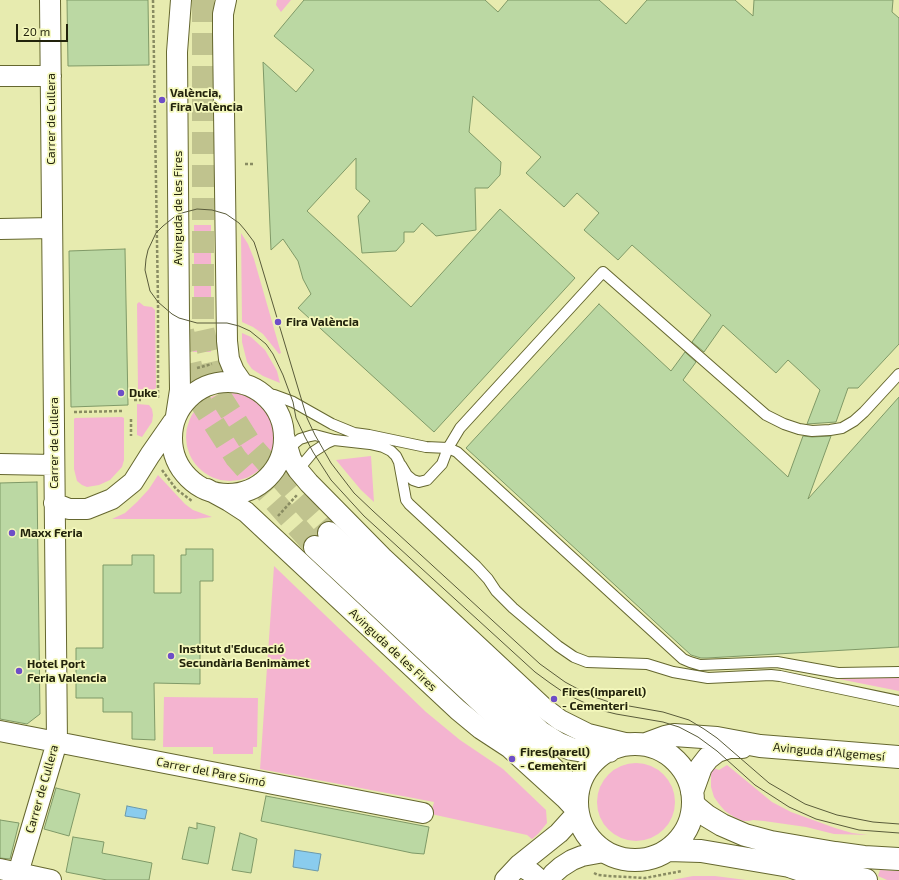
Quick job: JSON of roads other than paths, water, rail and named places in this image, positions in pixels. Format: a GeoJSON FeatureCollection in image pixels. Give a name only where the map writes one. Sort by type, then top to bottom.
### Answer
{"type":"FeatureCollection","features":[{"type":"Feature","properties":{"kind":"main road","name":"Avinguda de les Fires"},"geometry":{"type":"LineString","coordinates":[[578,802],[322,540],[540,732],[559,744],[571,749],[597,752],[609,751]]}},
{"type":"Feature","properties":{"kind":"main road","name":"Avinguda d'Algemesí"},"geometry":{"type":"LineString","coordinates":[[637,744],[674,735],[717,738],[760,746],[899,758]]}},
{"type":"Feature","properties":{"kind":"main road"},"geometry":{"type":"LineString","coordinates":[[692,797],[691,816],[686,829],[678,841],[668,850],[655,857],[640,860],[625,860],[614,857],[604,852],[590,839],[584,830],[578,802],[582,778],[589,767],[598,758],[609,751],[637,744],[662,751],[672,758],[680,766],[688,779],[696,807],[722,825],[745,835],[764,840],[835,853],[864,857],[899,859]]}},
{"type":"Feature","properties":{"kind":"main road","name":"Avinguda d'Algemesí"},"geometry":{"type":"LineString","coordinates":[[692,797],[701,767],[708,758],[717,751],[729,747],[760,746]]}},
{"type":"Feature","properties":{"kind":"main road"},"geometry":{"type":"LineString","coordinates":[[668,850],[701,851],[866,880]]}},
{"type":"Feature","properties":{"kind":"main road"},"geometry":{"type":"LineString","coordinates":[[792,867],[830,880]]}},
{"type":"Feature","properties":{"kind":"street","name":"Carrer de Cullera"},"geometry":{"type":"LineString","coordinates":[[11,874],[57,742],[50,0]]}},
{"type":"Feature","properties":{"kind":"street","name":"Avinguda de les Fires"},"geometry":{"type":"LineString","coordinates":[[175,419],[180,390],[178,318],[177,52],[181,0]]}},
{"type":"Feature","properties":{"kind":"street"},"geometry":{"type":"LineString","coordinates":[[226,0],[223,14],[223,34],[227,341],[229,359],[237,377],[269,401],[277,412],[282,451],[298,470],[392,567],[544,708],[560,720],[588,734],[637,744]]}},
{"type":"Feature","properties":{"kind":"street"},"geometry":{"type":"LineString","coordinates":[[0,76],[51,76]]}},
{"type":"Feature","properties":{"kind":"street"},"geometry":{"type":"LineString","coordinates":[[0,229],[52,228]]}},
{"type":"Feature","properties":{"kind":"street"},"geometry":{"type":"LineString","coordinates":[[54,503],[69,509],[86,509],[112,499],[133,482],[184,403],[195,392],[208,386],[223,382],[251,388]]}},
{"type":"Feature","properties":{"kind":"street"},"geometry":{"type":"LineString","coordinates":[[175,419],[172,443],[175,458],[182,471],[193,482],[206,490],[222,494],[237,493],[252,489],[266,479],[282,451]]}},
{"type":"Feature","properties":{"kind":"street"},"geometry":{"type":"LineString","coordinates":[[0,464],[54,465]]}},
{"type":"Feature","properties":{"kind":"street","name":"Avinguda de les Fires"},"geometry":{"type":"LineString","coordinates":[[206,490],[229,501],[246,512],[458,710],[481,729],[510,748],[565,798],[578,802]]}},
{"type":"Feature","properties":{"kind":"street","name":"Carrer del Pare Simó"},"geometry":{"type":"LineString","coordinates":[[0,731],[423,813]]}},
{"type":"Feature","properties":{"kind":"street"},"geometry":{"type":"LineString","coordinates":[[506,880],[519,865],[559,833],[578,802]]}},
{"type":"Feature","properties":{"kind":"street"},"geometry":{"type":"LineString","coordinates":[[551,880],[553,874],[572,860],[582,856],[604,852]]}},
{"type":"Feature","properties":{"kind":"street"},"geometry":{"type":"LineString","coordinates":[[519,865],[540,880]]}},
{"type":"Feature","properties":{"kind":"street"},"geometry":{"type":"LineString","coordinates":[[11,874],[51,880]]}},
{"type":"Feature","properties":{"kind":"lane"},"geometry":{"type":"LineString","coordinates":[[282,451],[300,439],[315,435],[334,440],[370,444],[383,447],[391,451],[396,456],[406,475],[419,482],[427,480],[442,464],[448,448],[460,428],[604,272],[766,415],[784,424],[799,429],[812,430],[842,428],[854,421],[864,412],[899,374]]}},
{"type":"Feature","properties":{"kind":"lane"},"geometry":{"type":"LineString","coordinates":[[251,388],[293,402],[332,424],[354,433],[376,436],[426,447],[448,448],[457,452],[683,659],[700,665],[777,662],[838,673],[899,672]]}},
{"type":"Feature","properties":{"kind":"lane"},"geometry":{"type":"LineString","coordinates":[[298,470],[313,452],[334,440]]}},
{"type":"Feature","properties":{"kind":"lane"},"geometry":{"type":"LineString","coordinates":[[399,462],[406,500],[409,504],[476,566],[501,596],[558,646],[574,657],[587,662],[647,664],[673,672],[704,678],[771,675],[780,676],[899,701]]}},
{"type":"Feature","properties":{"kind":"water"},"geometry":{"type":"Polygon","coordinates":[[[127,806],[147,810],[145,819],[125,816],[127,806]]]}},
{"type":"Feature","properties":{"kind":"water"},"geometry":{"type":"Polygon","coordinates":[[[295,850],[321,854],[318,871],[293,867],[295,850]]]}},
{"type":"Feature","properties":{"kind":"tunnel"},"geometry":{"type":"LineString","coordinates":[[203,0],[203,328],[217,391],[252,446],[329,533]]}},
{"type":"Feature","properties":{"kind":"tunnel"},"geometry":{"type":"LineString","coordinates":[[183,331],[199,400],[236,458],[315,547]]}},
{"type":"Feature","properties":{"kind":"tram line"},"geometry":{"type":"LineString","coordinates":[[899,824],[873,822],[837,815],[805,804],[769,783],[717,738],[689,720],[663,712],[612,703],[589,695],[565,682],[540,664],[354,493],[331,463],[307,418],[254,242],[239,223],[226,214],[212,210],[197,209],[178,214],[156,233],[148,250],[145,270],[150,291],[158,302],[179,318],[197,323],[227,323],[239,326],[250,331],[266,344],[273,354],[283,375],[293,402],[296,418],[305,437],[331,480],[364,516],[535,672],[566,694],[600,710],[663,722],[679,727],[698,737],[717,751],[755,785],[789,807],[816,819],[859,830],[899,833]]}},
{"type":"Feature","properties":{"kind":"place","name":"València, Fira València"},"geometry":{"type":"Point","coordinates":[162,100]}},
{"type":"Feature","properties":{"kind":"place","name":"Fira València"},"geometry":{"type":"Point","coordinates":[278,322]}},
{"type":"Feature","properties":{"kind":"place","name":"Duke"},"geometry":{"type":"Point","coordinates":[121,393]}},
{"type":"Feature","properties":{"kind":"place","name":"Maxx Feria"},"geometry":{"type":"Point","coordinates":[12,533]}},
{"type":"Feature","properties":{"kind":"place","name":"Institut d'Educació Secundària Benimàmet"},"geometry":{"type":"Point","coordinates":[171,656]}},
{"type":"Feature","properties":{"kind":"place","name":"Hotel Port Feria Valencia"},"geometry":{"type":"Point","coordinates":[19,671]}},
{"type":"Feature","properties":{"kind":"place","name":"Fires(imparell) - Cementeri"},"geometry":{"type":"Point","coordinates":[554,699]}},
{"type":"Feature","properties":{"kind":"place","name":"Fires(parell) - Cementeri"},"geometry":{"type":"Point","coordinates":[512,759]}}]}
